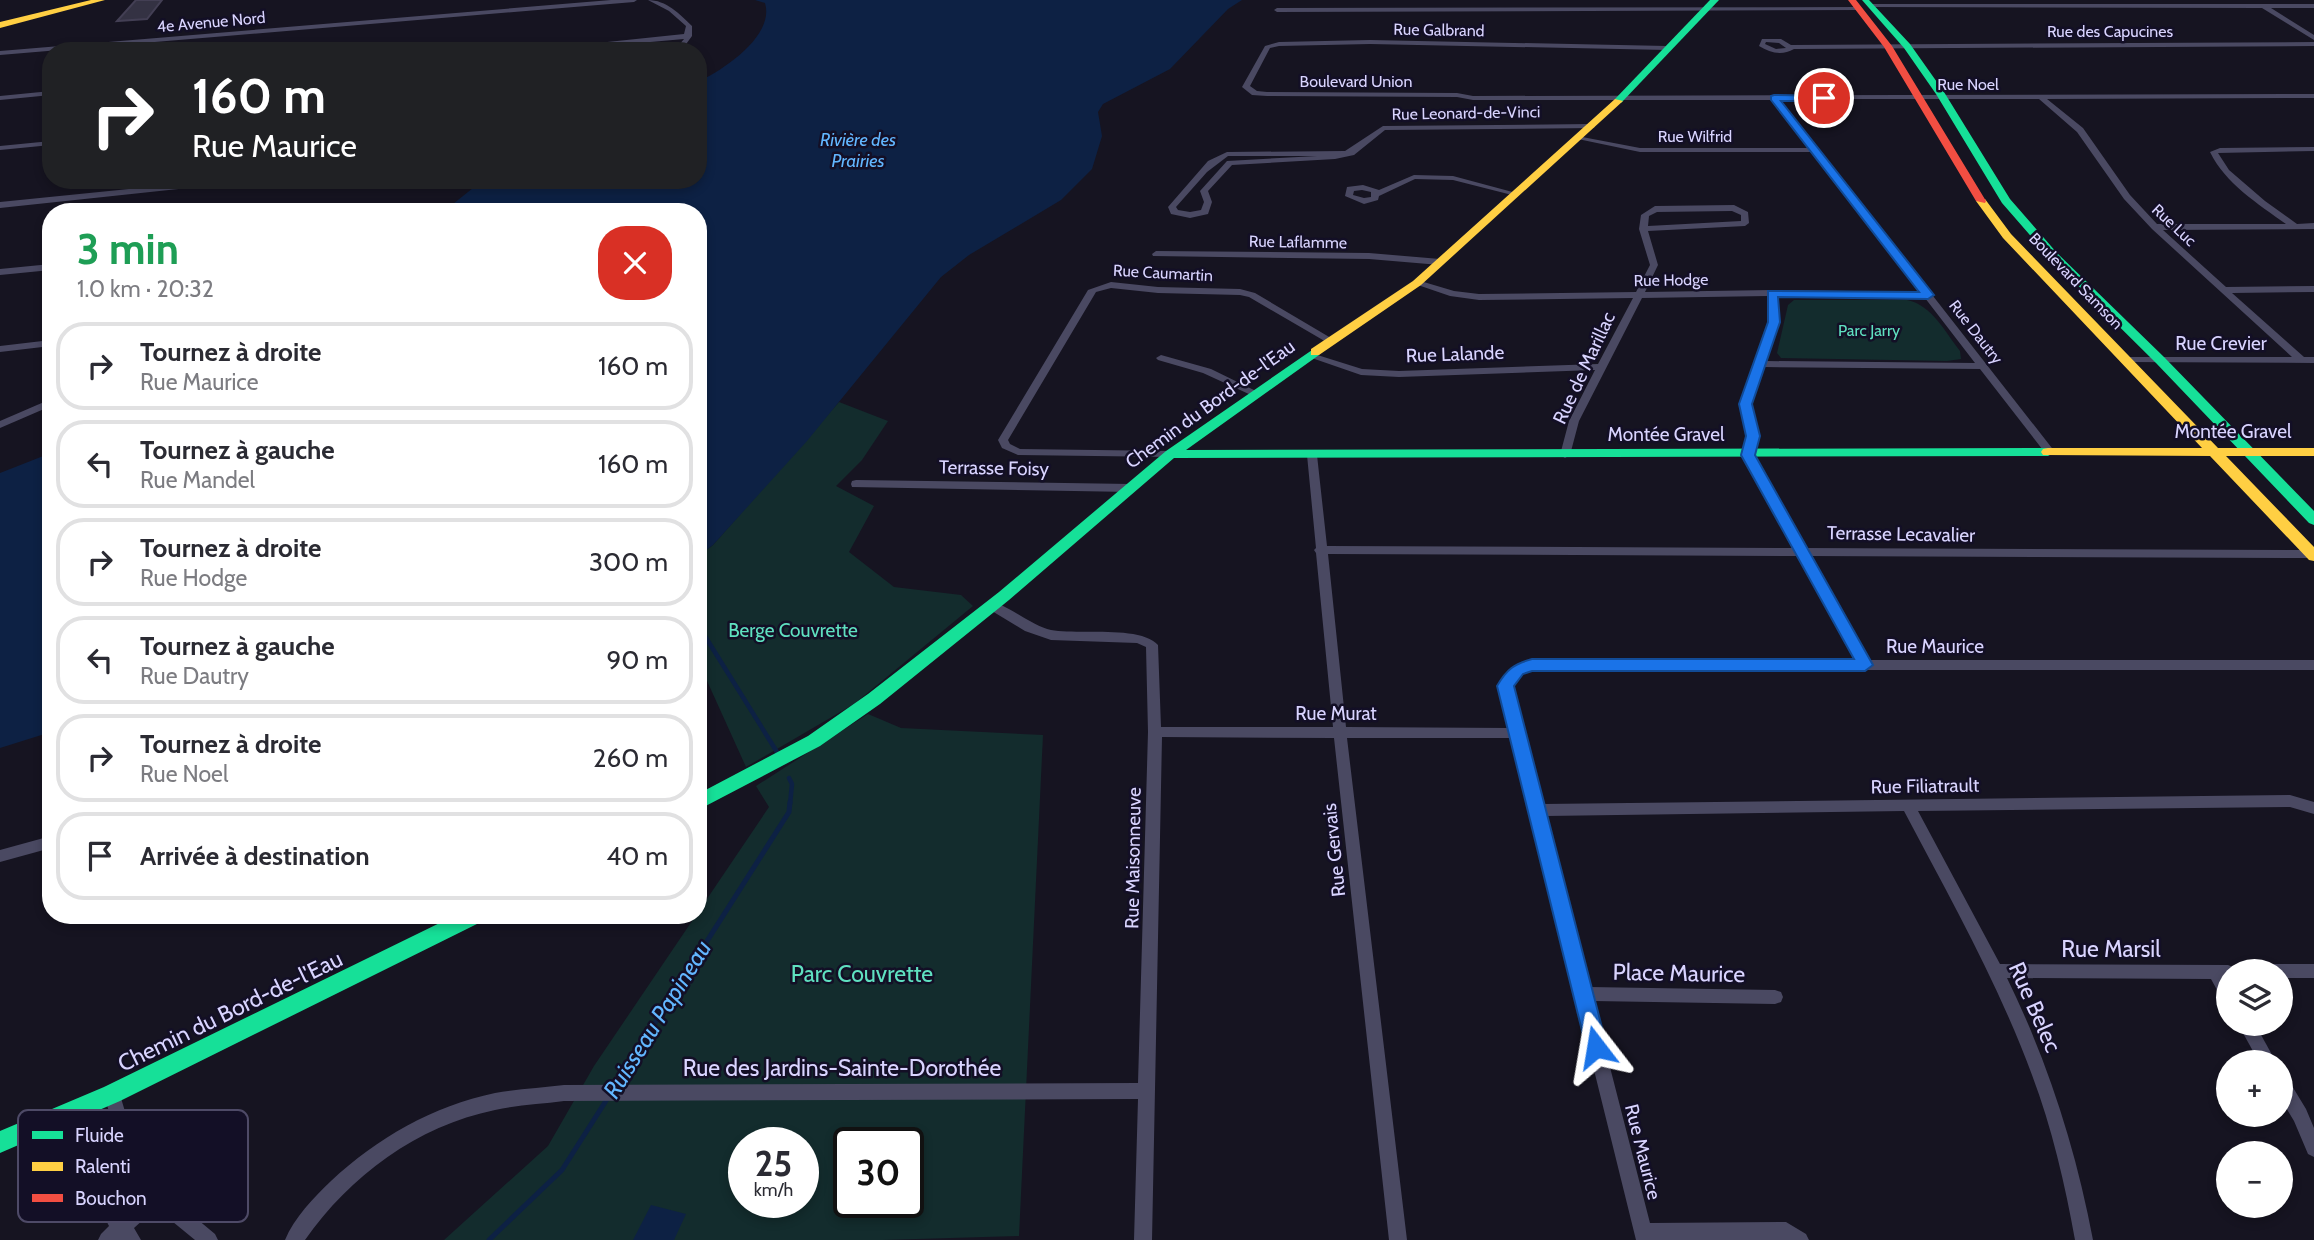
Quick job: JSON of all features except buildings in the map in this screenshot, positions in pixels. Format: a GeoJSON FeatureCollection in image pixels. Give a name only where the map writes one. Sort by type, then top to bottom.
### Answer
{"type":"FeatureCollection","features":[{"type":"Feature","properties":{"kind":"street"},"geometry":{"type":"LineString","coordinates":[[0,25],[83,0]]}},
{"type":"Feature","properties":{"kind":"street"},"geometry":{"type":"LineString","coordinates":[[0,25],[101,0]]}},
{"type":"Feature","properties":{"kind":"street","name":"4e Avenue Nord"},"geometry":{"type":"LineString","coordinates":[[132,42],[634,0]]}},
{"type":"Feature","properties":{"kind":"street"},"geometry":{"type":"LineString","coordinates":[[651,0],[686,21],[691,30],[684,42]]}},
{"type":"Feature","properties":{"kind":"street"},"geometry":{"type":"LineString","coordinates":[[1395,0],[1398,9]]}},
{"type":"Feature","properties":{"kind":"street"},"geometry":{"type":"LineString","coordinates":[[1621,0],[1627,9]]}},
{"type":"Feature","properties":{"kind":"street"},"geometry":{"type":"LineString","coordinates":[[1962,0],[1969,6]]}},
{"type":"Feature","properties":{"kind":"street"},"geometry":{"type":"LineString","coordinates":[[2254,0],[2314,38]]}},
{"type":"Feature","properties":{"kind":"street"},"geometry":{"type":"LineString","coordinates":[[1277,9],[1627,9],[1711,5],[1861,4],[2314,6]]}},
{"type":"Feature","properties":{"kind":"street","name":"Boulevard Samson"},"geometry":{"type":"LineString","coordinates":[[1861,4],[1907,46],[1944,99],[2006,201],[2053,255],[2160,360],[2314,520]]}},
{"type":"Feature","properties":{"kind":"street","name":"Boulevard Samson"},"geometry":{"type":"LineString","coordinates":[[1861,4],[1921,98],[1976,194],[2007,236],[2313,554]]}},
{"type":"Feature","properties":{"kind":"street","name":"Chemin du Bord-de-l'Eau"},"geometry":{"type":"LineString","coordinates":[[707,798],[814,741],[874,699],[1171,454],[1255,393],[1418,283],[1623,97],[1711,5]]}},
{"type":"Feature","properties":{"kind":"street"},"geometry":{"type":"LineString","coordinates":[[623,42],[689,36]]}},
{"type":"Feature","properties":{"kind":"street","name":"Rue Galbrand"},"geometry":{"type":"LineString","coordinates":[[1255,93],[1246,87],[1267,47],[1279,44],[1667,48]]}},
{"type":"Feature","properties":{"kind":"street","name":"Rue des Capucines"},"geometry":{"type":"LineString","coordinates":[[1791,47],[2314,44]]}},
{"type":"Feature","properties":{"kind":"street","name":"4e Avenue Nord"},"geometry":{"type":"LineString","coordinates":[[0,53],[42,49]]}},
{"type":"Feature","properties":{"kind":"street","name":"Boulevard Union"},"geometry":{"type":"LineString","coordinates":[[1255,93],[1457,95],[1473,98],[1623,97]]}},
{"type":"Feature","properties":{"kind":"street"},"geometry":{"type":"LineString","coordinates":[[0,98],[42,94]]}},
{"type":"Feature","properties":{"kind":"street","name":"Rue Noel"},"geometry":{"type":"LineString","coordinates":[[1623,97],[1944,99],[2314,96]]}},
{"type":"Feature","properties":{"kind":"street","name":"Rue Dautry"},"geometry":{"type":"LineString","coordinates":[[1774,98],[2050,452]]}},
{"type":"Feature","properties":{"kind":"street","name":"Rue Luc"},"geometry":{"type":"LineString","coordinates":[[2042,98],[2080,130],[2127,197],[2155,227],[2301,360]]}},
{"type":"Feature","properties":{"kind":"street","name":"Rue Leonard-de-Vinci"},"geometry":{"type":"LineString","coordinates":[[1351,153],[1377,131],[1393,126],[1591,126]]}},
{"type":"Feature","properties":{"kind":"street","name":"Rue Wilfrid"},"geometry":{"type":"LineString","coordinates":[[1577,138],[1640,149],[1814,149]]}},
{"type":"Feature","properties":{"kind":"street"},"geometry":{"type":"LineString","coordinates":[[0,148],[42,145]]}},
{"type":"Feature","properties":{"kind":"street"},"geometry":{"type":"LineString","coordinates":[[2295,226],[2228,172],[2214,157],[2214,152],[2314,149]]}},
{"type":"Feature","properties":{"kind":"street"},"geometry":{"type":"LineString","coordinates":[[1230,163],[1205,191],[1208,202],[1205,212],[1193,216],[1174,212],[1172,207],[1219,157],[1227,154],[1351,153]]}},
{"type":"Feature","properties":{"kind":"street"},"geometry":{"type":"LineString","coordinates":[[1219,157],[1230,163],[1335,157],[1351,153]]}},
{"type":"Feature","properties":{"kind":"street"},"geometry":{"type":"LineString","coordinates":[[1377,194],[1414,177],[1465,180],[1516,194]]}},
{"type":"Feature","properties":{"kind":"street"},"geometry":{"type":"LineString","coordinates":[[0,205],[156,189]]}},
{"type":"Feature","properties":{"kind":"street"},"geometry":{"type":"LineString","coordinates":[[1636,296],[1654,265],[1643,229],[1645,215],[1655,209],[1734,208],[1745,214],[1745,223],[1643,229]]}},
{"type":"Feature","properties":{"kind":"street"},"geometry":{"type":"LineString","coordinates":[[2155,227],[2314,226]]}},
{"type":"Feature","properties":{"kind":"street","name":"Rue Laflamme"},"geometry":{"type":"LineString","coordinates":[[1156,254],[1368,256],[1440,262]]}},
{"type":"Feature","properties":{"kind":"street"},"geometry":{"type":"LineString","coordinates":[[0,272],[42,268]]}},
{"type":"Feature","properties":{"kind":"street","name":"Rue Hodge"},"geometry":{"type":"LineString","coordinates":[[1418,283],[1453,294],[1479,297],[1772,293],[1928,295]]}},
{"type":"Feature","properties":{"kind":"street","name":"Rue Caumartin"},"geometry":{"type":"LineString","coordinates":[[1018,452],[1006,446],[1003,440],[1093,290],[1100,286],[1240,292],[1252,295],[1331,341]]}},
{"type":"Feature","properties":{"kind":"street"},"geometry":{"type":"LineString","coordinates":[[2224,290],[2314,289]]}},
{"type":"Feature","properties":{"kind":"street"},"geometry":{"type":"LineString","coordinates":[[1772,293],[1774,322],[1746,404],[1753,436],[1748,455],[1865,665]]}},
{"type":"Feature","properties":{"kind":"street","name":"Rue de Marillac"},"geometry":{"type":"LineString","coordinates":[[1565,455],[1574,421],[1636,296]]}},
{"type":"Feature","properties":{"kind":"street"},"geometry":{"type":"LineString","coordinates":[[0,349],[42,344]]}},
{"type":"Feature","properties":{"kind":"street","name":"Rue Lalande"},"geometry":{"type":"LineString","coordinates":[[1311,356],[1361,372],[1399,374],[1602,367]]}},
{"type":"Feature","properties":{"kind":"street"},"geometry":{"type":"LineString","coordinates":[[1161,358],[1208,371],[1255,393]]}},
{"type":"Feature","properties":{"kind":"street","name":"Rue Crevier"},"geometry":{"type":"LineString","coordinates":[[2129,360],[2314,360]]}},
{"type":"Feature","properties":{"kind":"street"},"geometry":{"type":"LineString","coordinates":[[1759,364],[1982,366]]}},
{"type":"Feature","properties":{"kind":"street"},"geometry":{"type":"LineString","coordinates":[[0,425],[42,406]]}},
{"type":"Feature","properties":{"kind":"street","name":"Montée Gravel"},"geometry":{"type":"LineString","coordinates":[[1018,452],[1312,455],[2314,452]]}},
{"type":"Feature","properties":{"kind":"street","name":"Rue Gervais"},"geometry":{"type":"LineString","coordinates":[[1312,455],[1340,733],[1398,1240]]}},
{"type":"Feature","properties":{"kind":"street","name":"Terrasse Foisy"},"geometry":{"type":"LineString","coordinates":[[856,484],[1131,488]]}},
{"type":"Feature","properties":{"kind":"street","name":"Terrasse Lecavalier"},"geometry":{"type":"LineString","coordinates":[[1320,550],[2313,554]]}},
{"type":"Feature","properties":{"kind":"street","name":"Rue Maisonneuve"},"geometry":{"type":"LineString","coordinates":[[991,605],[1029,628],[1051,635],[1139,639],[1152,646],[1154,732],[1143,1240]]}},
{"type":"Feature","properties":{"kind":"street","name":"Rue Maurice"},"geometry":{"type":"LineString","coordinates":[[1644,1236],[1506,686],[1517,670],[1532,665],[2314,665]]}},
{"type":"Feature","properties":{"kind":"street","name":"Rue Murat"},"geometry":{"type":"LineString","coordinates":[[1154,732],[1517,733]]}},
{"type":"Feature","properties":{"kind":"street","name":"Rue Filiatrault"},"geometry":{"type":"LineString","coordinates":[[1536,810],[2290,801],[2314,808]]}},
{"type":"Feature","properties":{"kind":"street","name":"Rue Belec"},"geometry":{"type":"LineString","coordinates":[[1909,806],[1995,971],[2033,1054],[2059,1127],[2074,1183],[2084,1240]]}},
{"type":"Feature","properties":{"kind":"street"},"geometry":{"type":"LineString","coordinates":[[0,856],[42,844]]}},
{"type":"Feature","properties":{"kind":"street","name":"Chemin du Bord-de-l'Eau"},"geometry":{"type":"LineString","coordinates":[[72,1110],[112,1094],[459,924]]}},
{"type":"Feature","properties":{"kind":"street","name":"Rue Marsil"},"geometry":{"type":"LineString","coordinates":[[1995,971],[2216,972]]}},
{"type":"Feature","properties":{"kind":"street"},"geometry":{"type":"LineString","coordinates":[[2293,971],[2314,971]]}},
{"type":"Feature","properties":{"kind":"street","name":"Place Maurice"},"geometry":{"type":"LineString","coordinates":[[1583,994],[1775,997]]}},
{"type":"Feature","properties":{"kind":"street","name":"Rue des Jardins-Sainte-Dorothée"},"geometry":{"type":"LineString","coordinates":[[294,1240],[336,1189],[388,1145],[434,1119],[486,1103],[564,1093],[1147,1091]]}},
{"type":"Feature","properties":{"kind":"street"},"geometry":{"type":"LineString","coordinates":[[112,1094],[116,1110]]}},
{"type":"Feature","properties":{"kind":"street"},"geometry":{"type":"LineString","coordinates":[[2293,1103],[2314,1148]]}},
{"type":"Feature","properties":{"kind":"street","name":"Chemin du Bord-de-l'Eau"},"geometry":{"type":"LineString","coordinates":[[0,1142],[18,1134]]}},
{"type":"Feature","properties":{"kind":"street"},"geometry":{"type":"LineString","coordinates":[[120,1236],[133,1222]]}},
{"type":"Feature","properties":{"kind":"street"},"geometry":{"type":"LineString","coordinates":[[187,1222],[209,1240]]}},
{"type":"Feature","properties":{"kind":"street"},"geometry":{"type":"LineString","coordinates":[[1644,1236],[1786,1231],[1800,1240]]}},
{"type":"Feature","properties":{"kind":"green space","name":"Parc Jarry"},"geometry":{"type":"Polygon","coordinates":[[[1794,300],[1907,300],[1916,303],[1937,320],[1960,351],[1961,359],[1781,358],[1777,353],[1788,305],[1794,300]]]}},
{"type":"Feature","properties":{"kind":"green space","name":"Berge Couvrette"},"geometry":{"type":"Polygon","coordinates":[[[839,402],[888,421],[862,460],[836,486],[874,506],[849,552],[894,587],[961,595],[973,606],[854,704],[746,767],[707,681],[707,549],[839,402]]]}},
{"type":"Feature","properties":{"kind":"green space","name":"Parc Couvrette"},"geometry":{"type":"Polygon","coordinates":[[[868,714],[901,728],[1043,735],[1019,1236],[883,1240],[444,1240],[548,1146],[594,1066],[690,924],[707,924],[707,899],[769,807],[756,786],[868,714]]]}},
{"type":"Feature","properties":{"kind":"water","name":"Rivière des Prairies"},"geometry":{"type":"Polygon","coordinates":[[[755,0],[1242,0],[1228,9],[1170,69],[1103,104],[1098,112],[1102,136],[1092,169],[1061,200],[969,255],[941,277],[807,441],[707,549],[707,203],[454,203],[472,189],[707,189],[707,77],[733,60],[755,39],[766,15],[765,3],[755,0]]]}},
{"type":"Feature","properties":{"kind":"water"},"geometry":{"type":"Polygon","coordinates":[[[42,457],[42,735],[0,748],[0,473],[42,457]]]}},
{"type":"Feature","properties":{"kind":"water"},"geometry":{"type":"Polygon","coordinates":[[[651,1205],[686,1214],[674,1240],[633,1240],[651,1205]]]}},
{"type":"Feature","properties":{"kind":"waterway","name":"Ruisseau Papineau"},"geometry":{"type":"LineString","coordinates":[[707,639],[777,752]]}},
{"type":"Feature","properties":{"kind":"waterway","name":"Ruisseau Papineau"},"geometry":{"type":"LineString","coordinates":[[789,778],[792,784],[790,804]]}},
{"type":"Feature","properties":{"kind":"waterway","name":"Ruisseau Papineau"},"geometry":{"type":"LineString","coordinates":[[613,1089],[789,812],[790,802]]}},
{"type":"Feature","properties":{"kind":"waterway","name":"Ruisseau Papineau"},"geometry":{"type":"LineString","coordinates":[[489,1240],[562,1170],[609,1096]]}},
{"type":"Feature","properties":{"kind":"traffic: fast"},"geometry":{"type":"LineString","coordinates":[[1618,101],[1715,0]]}},
{"type":"Feature","properties":{"kind":"traffic: fast"},"geometry":{"type":"LineString","coordinates":[[1865,1],[1907,46],[1941,94],[2006,201],[2053,255],[2160,360],[2314,520]]}},
{"type":"Feature","properties":{"kind":"traffic: fast"},"geometry":{"type":"LineString","coordinates":[[707,798],[814,741],[874,699],[1004,596],[1171,454],[1315,352]]}},
{"type":"Feature","properties":{"kind":"traffic: fast"},"geometry":{"type":"LineString","coordinates":[[1171,454],[2048,452]]}},
{"type":"Feature","properties":{"kind":"traffic: fast"},"geometry":{"type":"LineString","coordinates":[[75,1110],[458,924]]}},
{"type":"Feature","properties":{"kind":"traffic: fast"},"geometry":{"type":"LineString","coordinates":[[0,1142],[18,1134]]}},
{"type":"Feature","properties":{"kind":"traffic: slow"},"geometry":{"type":"LineString","coordinates":[[0,25],[101,0]]}},
{"type":"Feature","properties":{"kind":"traffic: slow"},"geometry":{"type":"LineString","coordinates":[[1315,352],[1417,283],[1618,101]]}},
{"type":"Feature","properties":{"kind":"traffic: slow"},"geometry":{"type":"LineString","coordinates":[[1981,201],[2007,236],[2314,556]]}},
{"type":"Feature","properties":{"kind":"traffic: slow"},"geometry":{"type":"LineString","coordinates":[[2048,452],[2314,452]]}},
{"type":"Feature","properties":{"kind":"traffic: jam"},"geometry":{"type":"LineString","coordinates":[[1852,0],[1888,46],[1981,201]]}},
{"type":"Feature","properties":{"kind":"route"},"geometry":{"type":"LineString","coordinates":[[1596,1047],[1506,686],[1517,670],[1532,665],[1865,665],[1748,455],[1753,436],[1746,404],[1774,322],[1772,293],[1928,295],[1774,98],[1824,98]]}}]}
